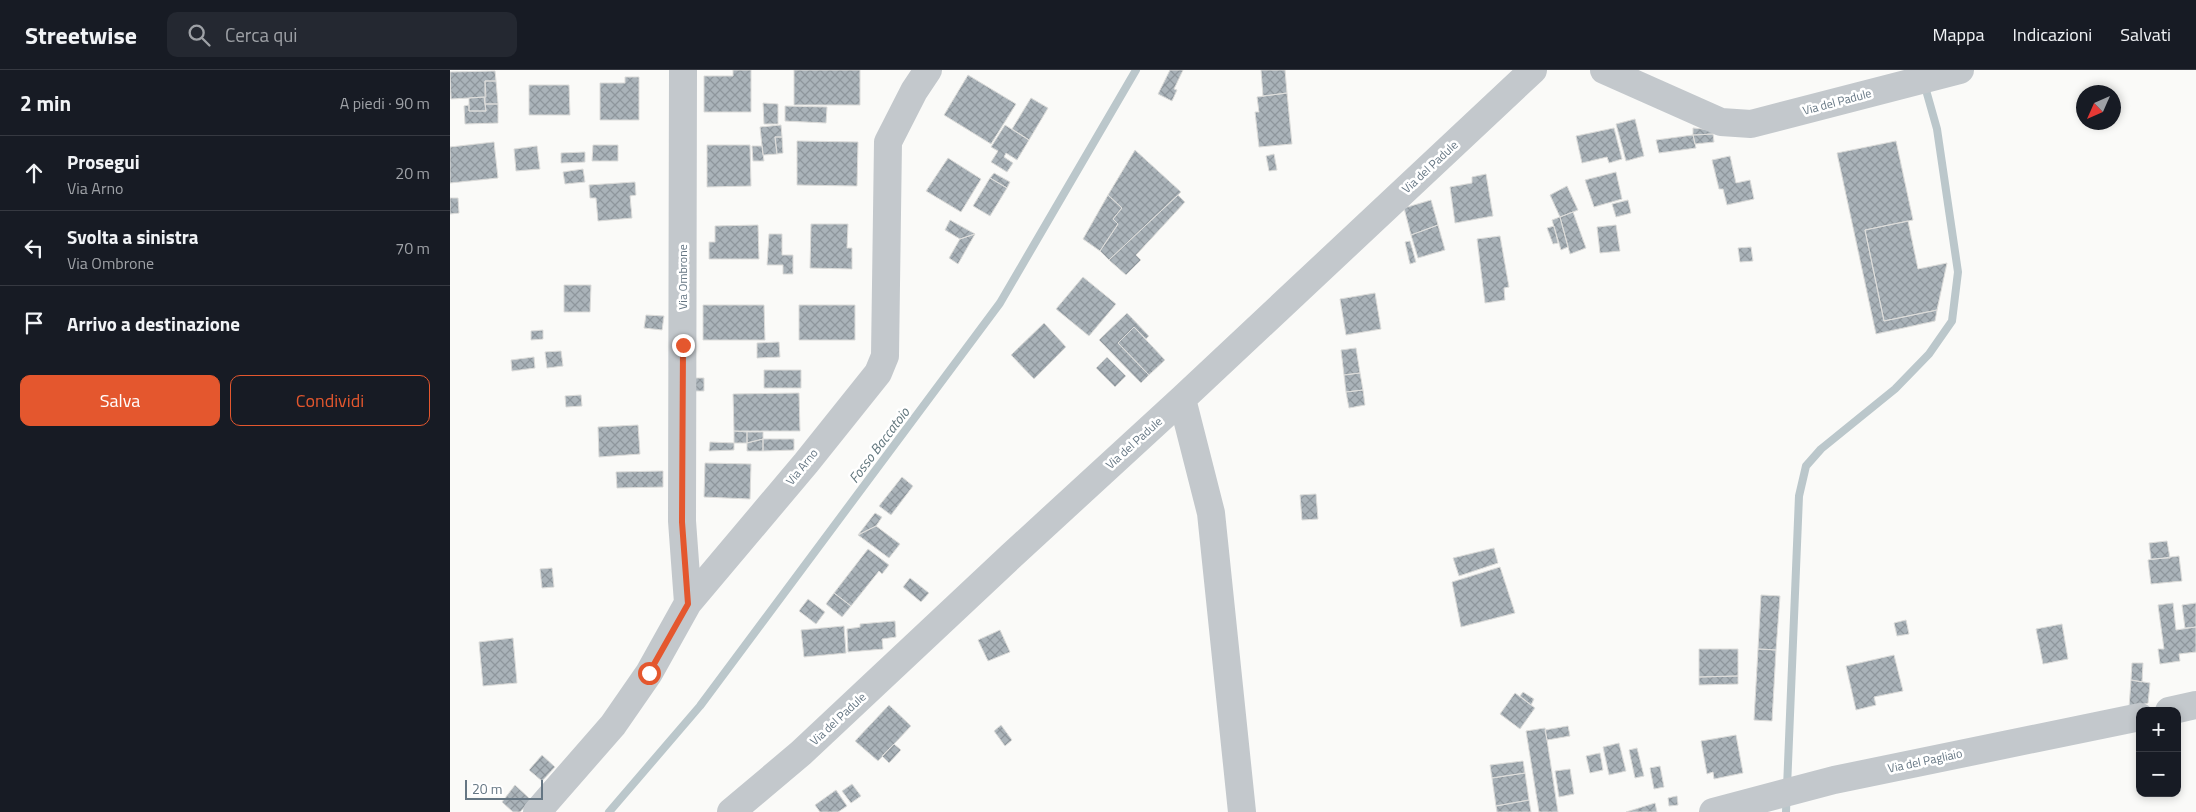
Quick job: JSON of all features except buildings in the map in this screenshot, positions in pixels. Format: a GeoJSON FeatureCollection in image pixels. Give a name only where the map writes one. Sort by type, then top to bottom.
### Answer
{"type":"FeatureCollection","features":[{"type":"Feature","properties":{"kind":"street","name":"Via Ombrone"},"geometry":{"type":"LineString","coordinates":[[683,70],[682,522],[688,604]]}},
{"type":"Feature","properties":{"kind":"street","name":"Via Arno"},"geometry":{"type":"LineString","coordinates":[[537,812],[613,725],[649,673],[688,604],[806,463],[878,373],[885,356],[888,142],[914,91],[928,70]]}},
{"type":"Feature","properties":{"kind":"street","name":"Via del Padule"},"geometry":{"type":"LineString","coordinates":[[731,812],[801,754],[1010,556],[1182,399],[1534,70]]}},
{"type":"Feature","properties":{"kind":"street","name":"Via del Padule"},"geometry":{"type":"LineString","coordinates":[[1604,70],[1722,122],[1751,124],[1936,76]]}},
{"type":"Feature","properties":{"kind":"street"},"geometry":{"type":"LineString","coordinates":[[1182,399],[1211,513],[1242,812]]}},
{"type":"Feature","properties":{"kind":"street"},"geometry":{"type":"LineString","coordinates":[[2181,708],[2196,705]]}},
{"type":"Feature","properties":{"kind":"street","name":"Via del Pagliaio"},"geometry":{"type":"LineString","coordinates":[[1713,812],[1786,792],[2136,718]]}},
{"type":"Feature","properties":{"kind":"waterway","name":"Fosso Baccatoio"},"geometry":{"type":"LineString","coordinates":[[609,812],[700,706],[1000,303],[1136,70]]}},
{"type":"Feature","properties":{"kind":"waterway"},"geometry":{"type":"LineString","coordinates":[[1786,812],[1799,496],[1806,466],[1821,449],[1895,389],[1929,354],[1952,321],[1958,272],[1937,129],[1924,83]]}},
{"type":"Feature","properties":{"kind":"route"},"geometry":{"type":"LineString","coordinates":[[649,673],[688,604],[682,522],[683,345]]}}]}
